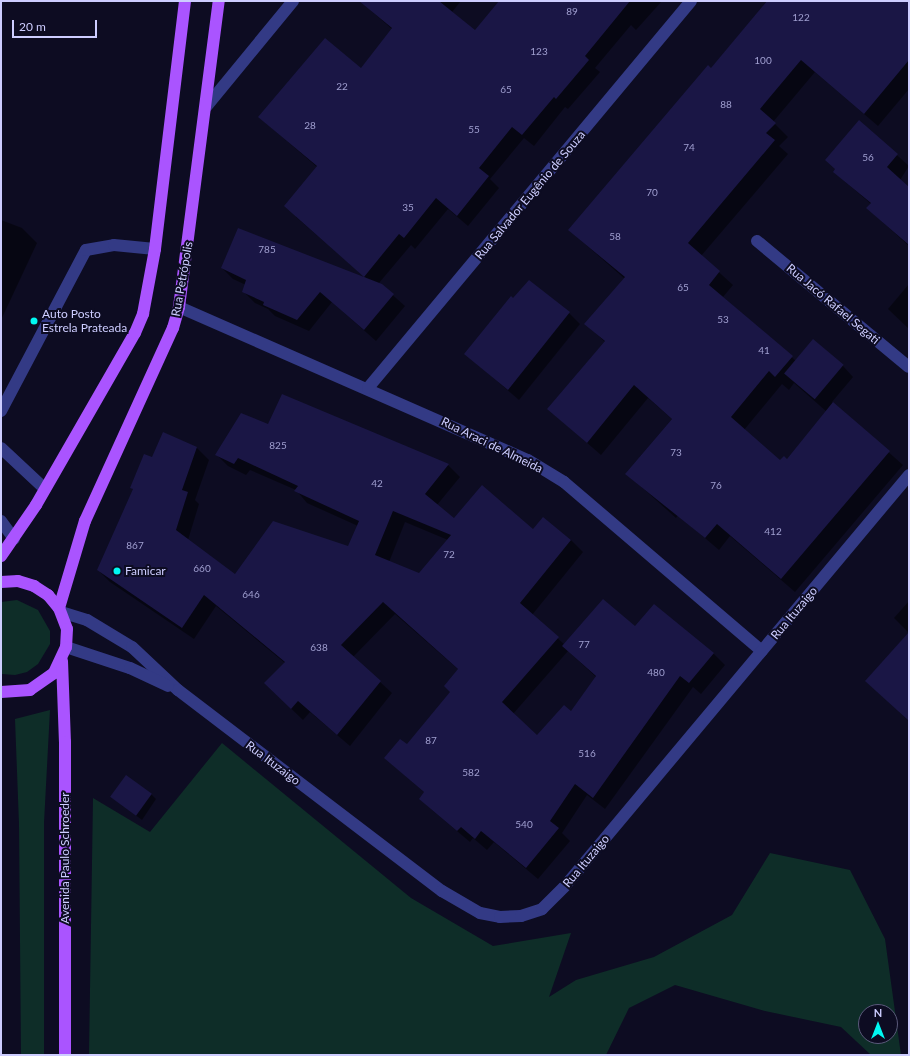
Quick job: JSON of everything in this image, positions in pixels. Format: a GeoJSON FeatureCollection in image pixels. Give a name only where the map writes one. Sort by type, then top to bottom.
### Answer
{"type":"FeatureCollection","features":[{"type":"Feature","properties":{"kind":"main road"},"geometry":{"type":"LineString","coordinates":[[1,556],[14,539],[45,489],[135,333],[143,314],[155,249],[185,1]]}},
{"type":"Feature","properties":{"kind":"main road","name":"Rua Petrópolis"},"geometry":{"type":"LineString","coordinates":[[60,610],[85,521],[173,328],[178,307],[219,1]]}},
{"type":"Feature","properties":{"kind":"main road"},"geometry":{"type":"LineString","coordinates":[[1,582],[18,581],[34,586],[48,595],[60,610],[67,629],[66,647],[62,661],[54,673],[30,690],[1,692]]}},
{"type":"Feature","properties":{"kind":"main road","name":"Avenida Paulo Schroeder"},"geometry":{"type":"LineString","coordinates":[[62,661],[65,742],[65,1055]]}},
{"type":"Feature","properties":{"kind":"street"},"geometry":{"type":"LineString","coordinates":[[206,107],[293,1]]}},
{"type":"Feature","properties":{"kind":"street","name":"Rua Salvador Eugênio de Souza"},"geometry":{"type":"LineString","coordinates":[[368,388],[691,1]]}},
{"type":"Feature","properties":{"kind":"street","name":"Rua Jacó Rafael Segati"},"geometry":{"type":"LineString","coordinates":[[757,241],[909,367]]}},
{"type":"Feature","properties":{"kind":"street"},"geometry":{"type":"LineString","coordinates":[[1,411],[86,250],[114,245],[155,249]]}},
{"type":"Feature","properties":{"kind":"street","name":"Rua Araci de Almeida"},"geometry":{"type":"LineString","coordinates":[[178,307],[491,442],[564,482],[762,651]]}},
{"type":"Feature","properties":{"kind":"street"},"geometry":{"type":"LineString","coordinates":[[1,448],[45,489]]}},
{"type":"Feature","properties":{"kind":"street","name":"Rua Ituzaigo"},"geometry":{"type":"LineString","coordinates":[[60,610],[87,620],[132,647],[178,690],[442,891],[480,912],[500,917],[521,916],[542,909],[565,886],[909,475]]}},
{"type":"Feature","properties":{"kind":"street"},"geometry":{"type":"LineString","coordinates":[[1,521],[14,539]]}},
{"type":"Feature","properties":{"kind":"street","name":"Rua Ituzaigo"},"geometry":{"type":"LineString","coordinates":[[66,647],[130,668],[178,690]]}},
{"type":"Feature","properties":{"kind":"green space"},"geometry":{"type":"Polygon","coordinates":[[[17,600],[38,610],[50,631],[50,644],[38,664],[27,672],[15,675],[2,674],[1,602],[17,600]]]}},
{"type":"Feature","properties":{"kind":"green space"},"geometry":{"type":"Polygon","coordinates":[[[50,710],[44,823],[44,1055],[21,1055],[19,824],[15,719],[50,710]]]}},
{"type":"Feature","properties":{"kind":"green space"},"geometry":{"type":"Polygon","coordinates":[[[222,743],[411,898],[493,946],[571,933],[549,997],[576,980],[654,957],[732,915],[770,853],[850,870],[885,939],[894,1004],[858,1004],[858,1043],[841,1027],[765,1011],[675,985],[629,1008],[606,1055],[89,1055],[93,798],[150,832],[222,743]]]}},
{"type":"Feature","properties":{"kind":"green space"},"geometry":{"type":"Polygon","coordinates":[[[898,1033],[901,1055],[871,1055],[859,1044],[898,1044],[898,1033]]]}},
{"type":"Feature","properties":{"kind":"building"},"geometry":{"type":"Polygon","coordinates":[[[359,1],[439,1],[475,30],[499,1],[630,1],[585,56],[589,60],[556,99],[554,97],[522,135],[512,127],[479,168],[489,176],[457,216],[436,198],[404,238],[399,234],[364,277],[284,206],[317,166],[258,117],[325,38],[361,68],[392,28],[359,1]]]}},
{"type":"Feature","properties":{"kind":"building"},"geometry":{"type":"Polygon","coordinates":[[[767,1],[909,1],[909,60],[864,114],[801,60],[760,109],[776,123],[766,133],[775,140],[688,243],[720,271],[709,285],[793,356],[775,377],[769,371],[731,417],[780,460],[784,456],[787,459],[833,402],[890,451],[781,579],[717,524],[705,538],[625,474],[672,419],[634,385],[587,443],[547,409],[605,341],[584,324],[625,277],[568,230],[708,65],[711,68],[767,1]]]}},
{"type":"Feature","properties":{"kind":"building"},"geometry":{"type":"Polygon","coordinates":[[[859,120],[898,154],[887,167],[909,187],[909,245],[866,208],[871,203],[833,172],[835,169],[825,160],[859,120]]]}},
{"type":"Feature","properties":{"kind":"building"},"geometry":{"type":"Polygon","coordinates":[[[238,228],[382,284],[394,294],[364,330],[320,292],[297,320],[263,305],[264,302],[242,292],[246,280],[221,268],[238,228]]]}},
{"type":"Feature","properties":{"kind":"building"},"geometry":{"type":"Polygon","coordinates":[[[529,280],[570,312],[508,390],[464,354],[511,296],[513,298],[529,280]]]}},
{"type":"Feature","properties":{"kind":"building"},"geometry":{"type":"Polygon","coordinates":[[[813,339],[844,365],[815,399],[784,373],[813,339]]]}},
{"type":"Feature","properties":{"kind":"building"},"geometry":{"type":"Polygon","coordinates":[[[282,394],[449,464],[425,494],[454,518],[482,485],[533,529],[543,517],[571,540],[520,603],[559,637],[502,702],[537,735],[564,705],[571,711],[596,676],[562,646],[603,599],[635,626],[654,604],[714,653],[689,683],[680,676],[593,798],[575,784],[550,821],[559,828],[526,868],[481,831],[475,839],[461,827],[457,831],[419,799],[424,792],[384,758],[400,739],[407,744],[450,692],[444,686],[458,669],[383,602],[341,645],[381,681],[337,735],[298,701],[291,709],[264,683],[285,662],[204,595],[182,628],[97,570],[133,489],[130,488],[144,454],[152,457],[163,432],[197,447],[182,490],[188,492],[176,530],[235,574],[273,521],[348,546],[359,521],[294,491],[298,486],[238,458],[234,464],[215,455],[241,413],[268,424],[282,394]],[[393,511],[375,555],[419,573],[451,535],[393,511]]]}},
{"type":"Feature","properties":{"kind":"building"},"geometry":{"type":"Polygon","coordinates":[[[909,632],[909,721],[865,681],[909,632]]]}},
{"type":"Feature","properties":{"kind":"building"},"geometry":{"type":"Polygon","coordinates":[[[126,775],[152,794],[136,816],[110,797],[126,775]]]}},
{"type":"Feature","properties":{"kind":"place","name":"Auto Posto Estrela Prateada"},"geometry":{"type":"Point","coordinates":[34,321]}},
{"type":"Feature","properties":{"kind":"place","name":"Famicar"},"geometry":{"type":"Point","coordinates":[117,571]}}]}
